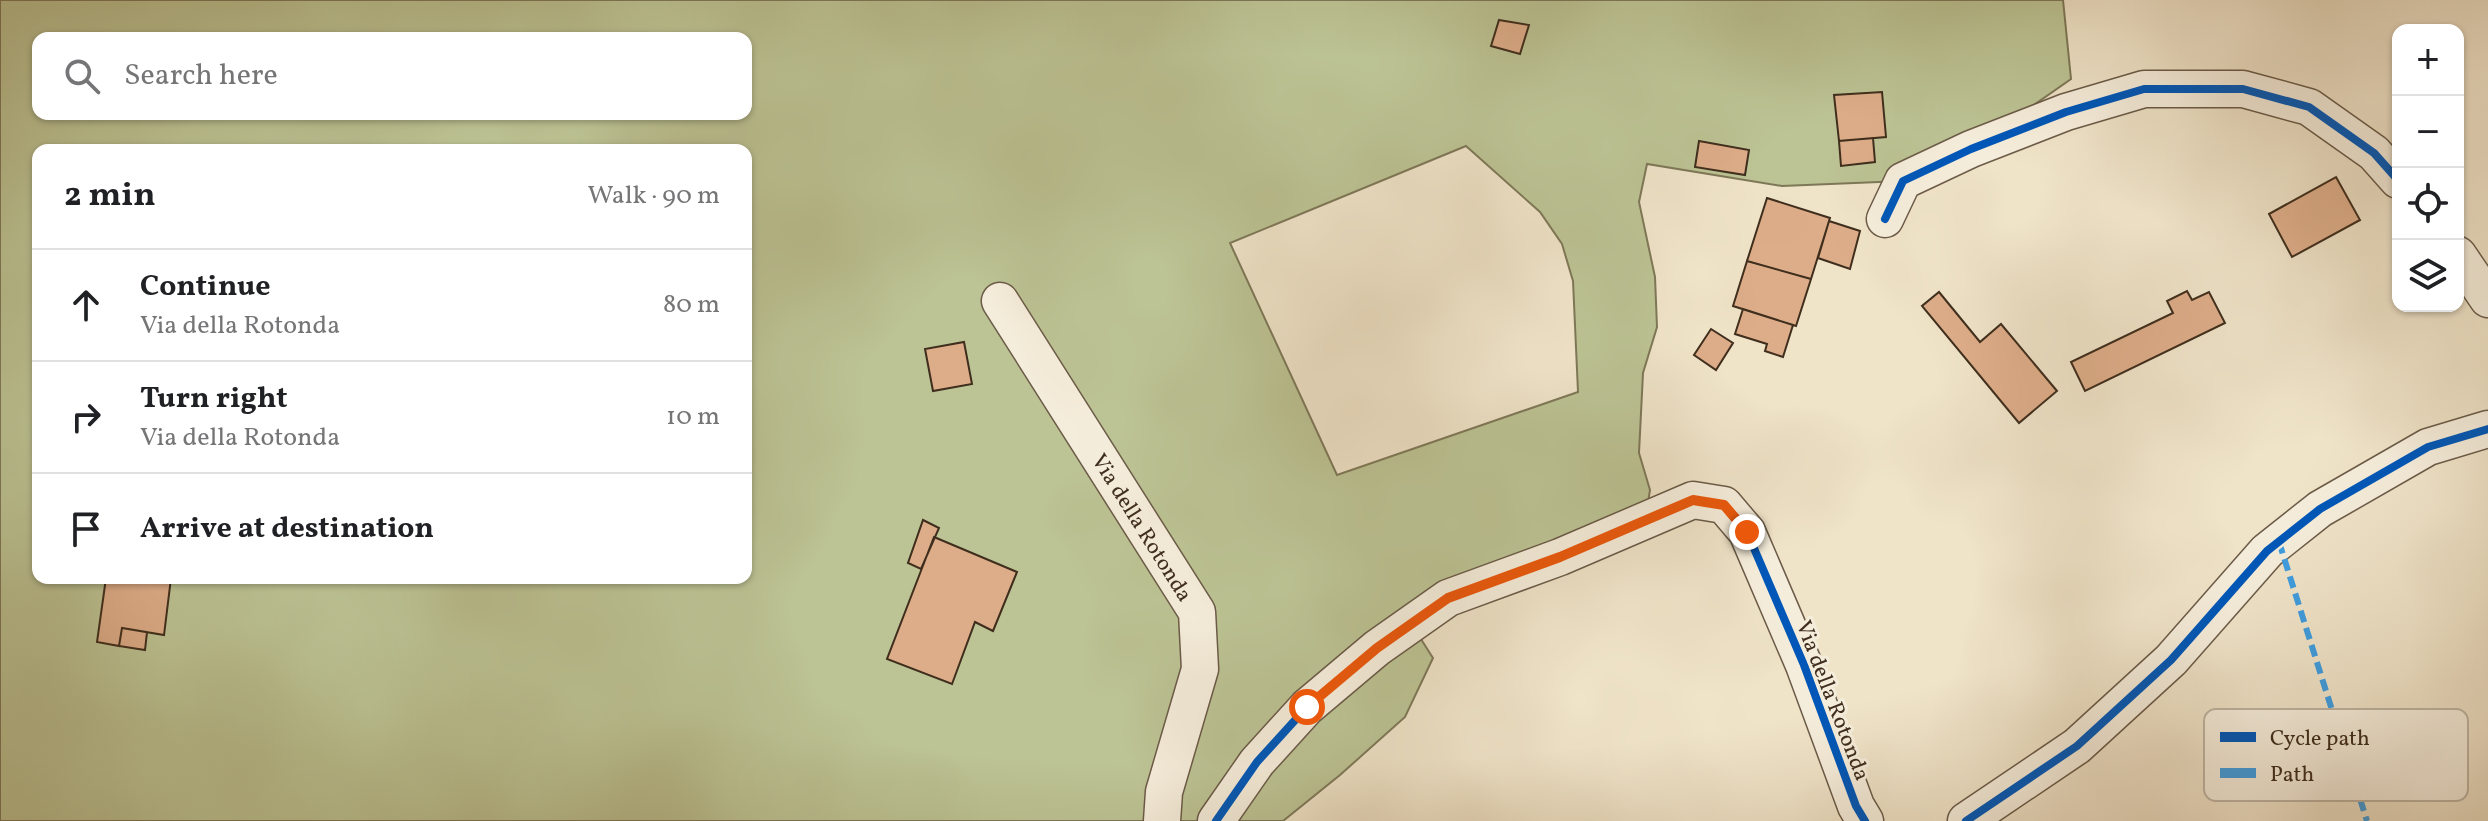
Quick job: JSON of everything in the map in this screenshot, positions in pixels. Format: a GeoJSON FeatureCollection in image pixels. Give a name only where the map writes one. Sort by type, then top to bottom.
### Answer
{"type":"FeatureCollection","features":[{"type":"Feature","properties":{"kind":"street"},"geometry":{"type":"LineString","coordinates":[[1885,219],[1903,181],[1971,149],[2066,112],[2144,89],[2243,89],[2309,107],[2374,153],[2392,173]]}},
{"type":"Feature","properties":{"kind":"street"},"geometry":{"type":"LineString","coordinates":[[2464,264],[2488,299]]}},
{"type":"Feature","properties":{"kind":"street","name":"Via della Rotonda"},"geometry":{"type":"LineString","coordinates":[[1000,301],[1197,612],[1200,669],[1164,792],[1162,821]]}},
{"type":"Feature","properties":{"kind":"street"},"geometry":{"type":"LineString","coordinates":[[1966,821],[2077,746],[2171,660],[2267,551],[2320,509],[2428,447],[2488,429]]}},
{"type":"Feature","properties":{"kind":"street","name":"Via della Rotonda"},"geometry":{"type":"LineString","coordinates":[[1216,821],[1257,762],[1307,707],[1377,648],[1448,598],[1560,557],[1693,500],[1724,505],[1747,532],[1804,665],[1856,806],[1865,821]]}},
{"type":"Feature","properties":{"kind":"green space"},"geometry":{"type":"Polygon","coordinates":[[[0,0],[2063,0],[2071,79],[1971,149],[1903,181],[1782,186],[1647,164],[1639,202],[1655,277],[1657,327],[1643,373],[1639,453],[1650,490],[1645,521],[1412,625],[1433,658],[1405,717],[1283,821],[0,821],[0,0]],[[1466,146],[1230,243],[1337,475],[1578,392],[1573,281],[1562,244],[1540,212],[1466,146]]]}},
{"type":"Feature","properties":{"kind":"building"},"geometry":{"type":"Polygon","coordinates":[[[1499,20],[1529,25],[1520,54],[1491,46],[1499,20]]]}},
{"type":"Feature","properties":{"kind":"building"},"geometry":{"type":"Polygon","coordinates":[[[1882,92],[1886,137],[1839,141],[1834,95],[1882,92]]]}},
{"type":"Feature","properties":{"kind":"building"},"geometry":{"type":"Polygon","coordinates":[[[1873,138],[1875,162],[1841,166],[1839,141],[1873,138]]]}},
{"type":"Feature","properties":{"kind":"building"},"geometry":{"type":"Polygon","coordinates":[[[1699,141],[1749,150],[1745,175],[1695,167],[1699,141]]]}},
{"type":"Feature","properties":{"kind":"building"},"geometry":{"type":"Polygon","coordinates":[[[2336,177],[2360,220],[2292,257],[2269,214],[2336,177]]]}},
{"type":"Feature","properties":{"kind":"building"},"geometry":{"type":"Polygon","coordinates":[[[1767,198],[1830,218],[1811,279],[1747,261],[1767,198]]]}},
{"type":"Feature","properties":{"kind":"building"},"geometry":{"type":"Polygon","coordinates":[[[1829,221],[1860,231],[1850,269],[1818,258],[1829,221]]]}},
{"type":"Feature","properties":{"kind":"building"},"geometry":{"type":"Polygon","coordinates":[[[1747,261],[1811,279],[1796,326],[1733,306],[1747,261]]]}},
{"type":"Feature","properties":{"kind":"building"},"geometry":{"type":"Polygon","coordinates":[[[2187,291],[2192,300],[2209,292],[2225,323],[2085,391],[2071,362],[2173,313],[2167,301],[2187,291]]]}},
{"type":"Feature","properties":{"kind":"building"},"geometry":{"type":"Polygon","coordinates":[[[1939,292],[1980,342],[2001,324],[2057,391],[2019,423],[1922,306],[1939,292]]]}},
{"type":"Feature","properties":{"kind":"building"},"geometry":{"type":"Polygon","coordinates":[[[1743,309],[1793,325],[1783,357],[1765,351],[1767,344],[1735,334],[1743,309]]]}},
{"type":"Feature","properties":{"kind":"building"},"geometry":{"type":"Polygon","coordinates":[[[1711,329],[1733,343],[1716,370],[1694,355],[1711,329]]]}},
{"type":"Feature","properties":{"kind":"building"},"geometry":{"type":"Polygon","coordinates":[[[964,342],[972,384],[933,391],[925,349],[964,342]]]}},
{"type":"Feature","properties":{"kind":"building"},"geometry":{"type":"Polygon","coordinates":[[[923,520],[939,528],[921,569],[908,563],[923,520]]]}},
{"type":"Feature","properties":{"kind":"building"},"geometry":{"type":"Polygon","coordinates":[[[934,537],[1017,572],[993,631],[975,622],[952,684],[887,659],[934,537]]]}},
{"type":"Feature","properties":{"kind":"building"},"geometry":{"type":"Polygon","coordinates":[[[105,584],[170,584],[164,635],[122,628],[119,646],[97,642],[105,584]]]}},
{"type":"Feature","properties":{"kind":"building"},"geometry":{"type":"Polygon","coordinates":[[[122,628],[147,632],[145,650],[119,646],[122,628]]]}},
{"type":"Feature","properties":{"kind":"marked path"},"geometry":{"type":"LineString","coordinates":[[2279,542],[2332,709]]}},
{"type":"Feature","properties":{"kind":"marked path"},"geometry":{"type":"LineString","coordinates":[[2361,801],[2367,821]]}},
{"type":"Feature","properties":{"kind":"cycle path"},"geometry":{"type":"LineString","coordinates":[[1885,219],[1903,181],[1971,149],[2066,112],[2144,89],[2243,89],[2309,107],[2374,153],[2392,173]]}},
{"type":"Feature","properties":{"kind":"cycle path"},"geometry":{"type":"LineString","coordinates":[[1966,821],[2077,746],[2171,660],[2267,551],[2320,509],[2428,447],[2488,429]]}},
{"type":"Feature","properties":{"kind":"cycle path"},"geometry":{"type":"LineString","coordinates":[[1216,821],[1257,762],[1307,707],[1377,648],[1448,598],[1560,557],[1693,500],[1724,505],[1747,532],[1804,665],[1856,806],[1865,821]]}},
{"type":"Feature","properties":{"kind":"route"},"geometry":{"type":"LineString","coordinates":[[1307,707],[1377,648],[1448,598],[1495,583],[1693,500],[1724,505],[1747,532]]}}]}
